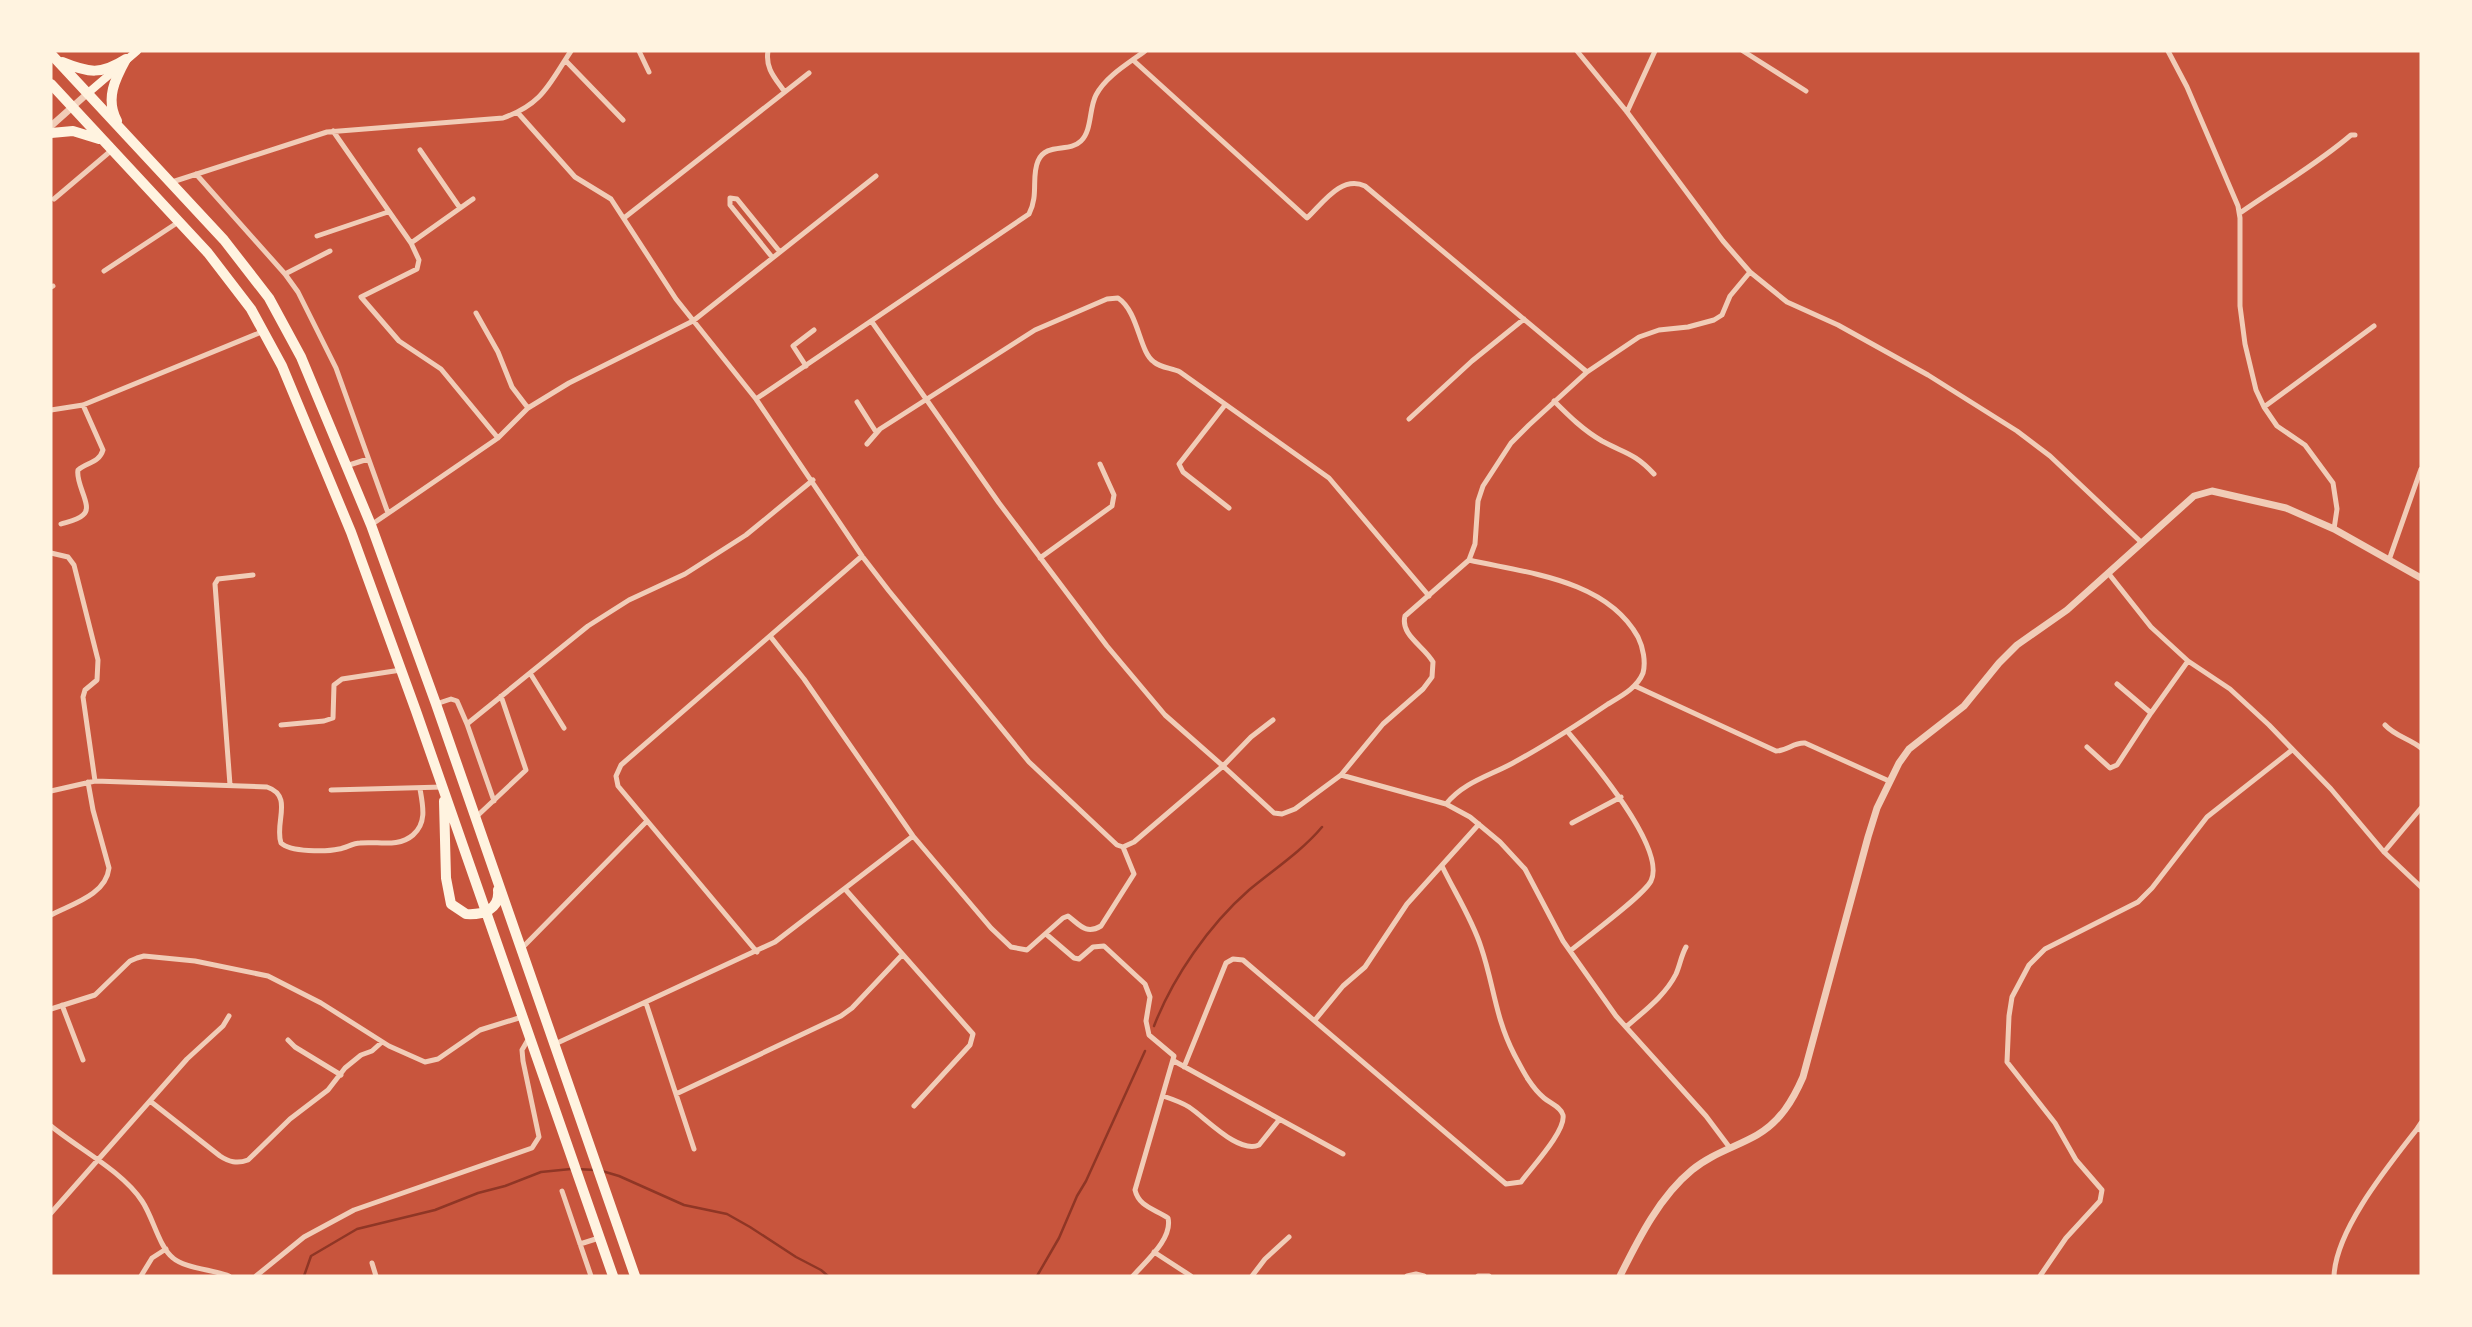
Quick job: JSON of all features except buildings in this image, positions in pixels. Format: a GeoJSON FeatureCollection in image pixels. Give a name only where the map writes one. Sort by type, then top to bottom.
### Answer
{"type":"FeatureCollection","features":[{"type":"Feature","properties":{"kind":"highway"},"geometry":{"type":"LineString","coordinates":[[53,57],[91,72],[111,68],[126,59]]}},
{"type":"Feature","properties":{"kind":"highway"},"geometry":{"type":"LineString","coordinates":[[53,57],[224,240],[269,298],[301,357],[371,525],[635,1276]]}},
{"type":"Feature","properties":{"kind":"highway"},"geometry":{"type":"LineString","coordinates":[[121,128],[114,115],[112,92],[126,59]]}},
{"type":"Feature","properties":{"kind":"highway"},"geometry":{"type":"LineString","coordinates":[[51,85],[180,220],[224,272],[251,309],[282,366],[351,532],[613,1276]]}},
{"type":"Feature","properties":{"kind":"highway"},"geometry":{"type":"LineString","coordinates":[[51,133],[79,132],[109,146]]}},
{"type":"Feature","properties":{"kind":"highway"},"geometry":{"type":"LineString","coordinates":[[443,789],[446,878],[451,904],[466,914],[493,909],[499,894],[496,876]]}},
{"type":"Feature","properties":{"kind":"main road"},"geometry":{"type":"LineString","coordinates":[[88,93],[136,51]]}},
{"type":"Feature","properties":{"kind":"street"},"geometry":{"type":"LineString","coordinates":[[172,182],[333,131],[483,121],[518,113],[546,92],[571,51]]}},
{"type":"Feature","properties":{"kind":"street"},"geometry":{"type":"LineString","coordinates":[[639,51],[649,72]]}},
{"type":"Feature","properties":{"kind":"street"},"geometry":{"type":"LineString","coordinates":[[768,51],[768,67],[784,91]]}},
{"type":"Feature","properties":{"kind":"street"},"geometry":{"type":"LineString","coordinates":[[756,399],[1029,214],[1034,203],[1036,165],[1039,157],[1049,149],[1076,145],[1081,141],[1093,102],[1101,87],[1145,51]]}},
{"type":"Feature","properties":{"kind":"street"},"geometry":{"type":"LineString","coordinates":[[1577,51],[1627,112],[1691,201],[1749,272],[1787,302],[1838,325],[1928,375],[2017,431],[2050,456],[2143,543]]}},
{"type":"Feature","properties":{"kind":"street"},"geometry":{"type":"LineString","coordinates":[[1627,112],[1655,51]]}},
{"type":"Feature","properties":{"kind":"street"},"geometry":{"type":"LineString","coordinates":[[1744,51],[1806,91]]}},
{"type":"Feature","properties":{"kind":"street"},"geometry":{"type":"LineString","coordinates":[[2168,51],[2191,97],[2240,213],[2240,306],[2245,344],[2256,390],[2277,426],[2305,445],[2333,483],[2337,509],[2334,529]]}},
{"type":"Feature","properties":{"kind":"street"},"geometry":{"type":"LineString","coordinates":[[565,60],[623,120]]}},
{"type":"Feature","properties":{"kind":"street"},"geometry":{"type":"LineString","coordinates":[[1133,60],[1307,218],[1342,185],[1358,183],[1587,372]]}},
{"type":"Feature","properties":{"kind":"street"},"geometry":{"type":"LineString","coordinates":[[625,218],[809,73]]}},
{"type":"Feature","properties":{"kind":"street"},"geometry":{"type":"LineString","coordinates":[[51,126],[88,93]]}},
{"type":"Feature","properties":{"kind":"street"},"geometry":{"type":"LineString","coordinates":[[518,113],[575,177],[607,195],[692,321],[756,399],[862,556],[1029,762],[1117,845],[1123,847],[1134,842],[1273,720]]}},
{"type":"Feature","properties":{"kind":"street"},"geometry":{"type":"LineString","coordinates":[[333,131],[411,243],[419,260],[417,269],[361,297],[400,341],[442,369],[498,438]]}},
{"type":"Feature","properties":{"kind":"street"},"geometry":{"type":"LineString","coordinates":[[2240,213],[2319,162],[2351,135],[2355,135]]}},
{"type":"Feature","properties":{"kind":"street"},"geometry":{"type":"LineString","coordinates":[[54,199],[109,146]]}},
{"type":"Feature","properties":{"kind":"street"},"geometry":{"type":"LineString","coordinates":[[420,150],[460,208]]}},
{"type":"Feature","properties":{"kind":"street"},"geometry":{"type":"LineString","coordinates":[[196,174],[285,274],[317,327],[336,368],[388,513]]}},
{"type":"Feature","properties":{"kind":"street"},"geometry":{"type":"LineString","coordinates":[[371,525],[498,438],[528,408],[569,383],[692,321],[876,176]]}},
{"type":"Feature","properties":{"kind":"street"},"geometry":{"type":"LineString","coordinates":[[772,257],[730,205],[730,198],[737,199],[780,251]]}},
{"type":"Feature","properties":{"kind":"street"},"geometry":{"type":"LineString","coordinates":[[411,243],[473,199]]}},
{"type":"Feature","properties":{"kind":"street"},"geometry":{"type":"LineString","coordinates":[[317,236],[388,212]]}},
{"type":"Feature","properties":{"kind":"street"},"geometry":{"type":"LineString","coordinates":[[104,271],[180,220]]}},
{"type":"Feature","properties":{"kind":"street"},"geometry":{"type":"LineString","coordinates":[[285,274],[330,251]]}},
{"type":"Feature","properties":{"kind":"street"},"geometry":{"type":"LineString","coordinates":[[872,322],[1040,558],[1147,697],[1275,813],[1282,814],[1295,809],[1341,775],[1383,724],[1432,677],[1433,662],[1407,632],[1405,616],[1469,560],[1475,544],[1478,501],[1483,486],[1511,443],[1587,372],[1639,337],[1659,330],[1688,327],[1722,315],[1730,296],[1749,272]]}},
{"type":"Feature","properties":{"kind":"street"},"geometry":{"type":"LineString","coordinates":[[867,444],[876,432],[925,399],[1044,325],[1113,298],[1122,301],[1126,306],[1150,359],[1160,366],[1180,372],[1329,478],[1429,596]]}},
{"type":"Feature","properties":{"kind":"street"},"geometry":{"type":"LineString","coordinates":[[476,313],[498,352],[512,387],[528,408]]}},
{"type":"Feature","properties":{"kind":"street"},"geometry":{"type":"LineString","coordinates":[[1409,419],[1472,361],[1524,319]]}},
{"type":"Feature","properties":{"kind":"street"},"geometry":{"type":"LineString","coordinates":[[2264,407],[2374,326]]}},
{"type":"Feature","properties":{"kind":"street"},"geometry":{"type":"LineString","coordinates":[[806,366],[793,346],[814,330]]}},
{"type":"Feature","properties":{"kind":"street"},"geometry":{"type":"LineString","coordinates":[[51,410],[83,405],[264,331]]}},
{"type":"Feature","properties":{"kind":"street"},"geometry":{"type":"LineString","coordinates":[[1554,401],[1585,430],[1639,459],[1654,474]]}},
{"type":"Feature","properties":{"kind":"street"},"geometry":{"type":"LineString","coordinates":[[857,402],[876,432]]}},
{"type":"Feature","properties":{"kind":"street"},"geometry":{"type":"LineString","coordinates":[[61,524],[84,515],[87,511],[77,475],[82,467],[101,457],[103,450],[83,405]]}},
{"type":"Feature","properties":{"kind":"street"},"geometry":{"type":"LineString","coordinates":[[1225,405],[1179,464],[1182,472],[1229,508]]}},
{"type":"Feature","properties":{"kind":"street"},"geometry":{"type":"LineString","coordinates":[[346,466],[368,459]]}},
{"type":"Feature","properties":{"kind":"street"},"geometry":{"type":"LineString","coordinates":[[1040,558],[1112,506],[1114,495],[1100,464]]}},
{"type":"Feature","properties":{"kind":"street"},"geometry":{"type":"LineString","coordinates":[[2389,560],[2421,470]]}},
{"type":"Feature","properties":{"kind":"street"},"geometry":{"type":"LineString","coordinates":[[467,724],[588,626],[629,600],[685,574],[746,535],[813,480]]}},
{"type":"Feature","properties":{"kind":"street"},"geometry":{"type":"LineString","coordinates":[[1620,1276],[1670,1192],[1705,1160],[1758,1134],[1772,1124],[1795,1094],[1868,837],[1889,781],[1909,749],[1964,706],[2017,645],[2067,610],[2194,496],[2206,491],[2286,508],[2334,529],[2421,578]]}},
{"type":"Feature","properties":{"kind":"street"},"geometry":{"type":"LineString","coordinates":[[51,553],[68,557],[74,565],[98,660],[97,680],[85,690],[83,697],[91,782],[109,868],[108,876],[99,890],[51,915]]}},
{"type":"Feature","properties":{"kind":"street"},"geometry":{"type":"LineString","coordinates":[[757,952],[618,786],[615,781],[617,770],[862,556]]}},
{"type":"Feature","properties":{"kind":"street"},"geometry":{"type":"LineString","coordinates":[[1446,804],[1469,784],[1510,765],[1635,686],[1643,672],[1644,658],[1632,626],[1617,612],[1584,590],[1553,579],[1469,560]]}},
{"type":"Feature","properties":{"kind":"street"},"geometry":{"type":"LineString","coordinates":[[2109,574],[2151,627],[2188,662],[2230,689],[2269,724],[2332,789],[2384,852],[2421,887]]}},
{"type":"Feature","properties":{"kind":"street"},"geometry":{"type":"LineString","coordinates":[[230,785],[215,584],[218,579],[253,575]]}},
{"type":"Feature","properties":{"kind":"street"},"geometry":{"type":"LineString","coordinates":[[770,636],[804,679],[913,836],[991,928],[1011,947],[1027,950],[1068,916],[1084,930],[1095,930],[1101,926],[1134,874],[1123,847]]}},
{"type":"Feature","properties":{"kind":"street"},"geometry":{"type":"LineString","coordinates":[[2087,747],[2106,766],[2113,768],[2118,765],[2188,662]]}},
{"type":"Feature","properties":{"kind":"street"},"geometry":{"type":"LineString","coordinates":[[281,725],[333,718],[334,685],[342,679],[401,670]]}},
{"type":"Feature","properties":{"kind":"street"},"geometry":{"type":"LineString","coordinates":[[530,673],[564,728]]}},
{"type":"Feature","properties":{"kind":"street"},"geometry":{"type":"LineString","coordinates":[[2117,684],[2151,713]]}},
{"type":"Feature","properties":{"kind":"street"},"geometry":{"type":"LineString","coordinates":[[1635,686],[1776,751],[1805,743],[1889,781]]}},
{"type":"Feature","properties":{"kind":"street"},"geometry":{"type":"LineString","coordinates":[[475,818],[526,770],[501,696]]}},
{"type":"Feature","properties":{"kind":"street"},"geometry":{"type":"LineString","coordinates":[[436,704],[454,699],[467,724],[494,801]]}},
{"type":"Feature","properties":{"kind":"street"},"geometry":{"type":"LineString","coordinates":[[2385,725],[2421,748]]}},
{"type":"Feature","properties":{"kind":"street"},"geometry":{"type":"LineString","coordinates":[[1567,731],[1621,797],[1651,856],[1652,878],[1647,887],[1570,951]]}},
{"type":"Feature","properties":{"kind":"street"},"geometry":{"type":"LineString","coordinates":[[2040,1276],[2066,1238],[2100,1201],[2102,1190],[2076,1160],[2055,1123],[2007,1062],[2012,998],[2036,956],[2145,896],[2207,817],[2292,750]]}},
{"type":"Feature","properties":{"kind":"street"},"geometry":{"type":"LineString","coordinates":[[1341,775],[1446,804],[1470,817],[1508,850],[1525,869],[1570,951],[1626,1027],[1706,1116],[1730,1148]]}},
{"type":"Feature","properties":{"kind":"street"},"geometry":{"type":"LineString","coordinates":[[51,791],[91,782],[267,787],[277,792],[281,803],[279,838],[285,847],[331,850],[363,842],[400,842],[411,837],[423,818],[420,789]]}},
{"type":"Feature","properties":{"kind":"street"},"geometry":{"type":"LineString","coordinates":[[331,790],[443,789]]}},
{"type":"Feature","properties":{"kind":"street"},"geometry":{"type":"LineString","coordinates":[[1572,823],[1621,797]]}},
{"type":"Feature","properties":{"kind":"street"},"geometry":{"type":"LineString","coordinates":[[2384,852],[2421,808]]}},
{"type":"Feature","properties":{"kind":"street"},"geometry":{"type":"LineString","coordinates":[[521,948],[647,821]]}},
{"type":"Feature","properties":{"kind":"street"},"geometry":{"type":"LineString","coordinates":[[1315,1020],[1343,986],[1365,967],[1407,904],[1479,824]]}},
{"type":"Feature","properties":{"kind":"street"},"geometry":{"type":"LineString","coordinates":[[553,1045],[775,942],[913,836]]}},
{"type":"Feature","properties":{"kind":"street"},"geometry":{"type":"LineString","coordinates":[[1184,1067],[1226,963],[1233,958],[1243,960],[1506,1185],[1521,1182],[1557,1134],[1563,1123],[1563,1114],[1528,1081],[1505,1036],[1480,945],[1442,866]]}},
{"type":"Feature","properties":{"kind":"street"},"geometry":{"type":"LineString","coordinates":[[845,889],[974,1034],[970,1045],[914,1106]]}},
{"type":"Feature","properties":{"kind":"street"},"geometry":{"type":"LineString","coordinates":[[1046,934],[1074,958],[1079,959],[1093,947],[1104,946],[1145,984],[1150,997],[1146,1021],[1149,1035],[1172,1053],[1174,1061],[1135,1190],[1138,1200],[1166,1216],[1168,1229],[1154,1252],[1133,1276]]}},
{"type":"Feature","properties":{"kind":"street"},"geometry":{"type":"LineString","coordinates":[[1626,1027],[1664,992],[1678,969],[1686,947]]}},
{"type":"Feature","properties":{"kind":"street"},"geometry":{"type":"LineString","coordinates":[[676,1094],[841,1016],[852,1008],[902,955]]}},
{"type":"Feature","properties":{"kind":"street"},"geometry":{"type":"LineString","coordinates":[[51,1009],[96,995],[130,961],[144,956],[195,961],[268,976],[321,1003],[382,1042],[418,1060],[431,1062],[481,1030],[522,1017]]}},
{"type":"Feature","properties":{"kind":"street"},"geometry":{"type":"LineString","coordinates":[[646,1003],[694,1149]]}},
{"type":"Feature","properties":{"kind":"street"},"geometry":{"type":"LineString","coordinates":[[62,1005],[83,1060]]}},
{"type":"Feature","properties":{"kind":"street"},"geometry":{"type":"LineString","coordinates":[[51,1213],[187,1059],[223,1026],[229,1016]]}},
{"type":"Feature","properties":{"kind":"street"},"geometry":{"type":"LineString","coordinates":[[256,1276],[298,1241],[343,1214],[532,1148],[540,1137],[523,1061],[522,1050],[529,1037]]}},
{"type":"Feature","properties":{"kind":"street"},"geometry":{"type":"LineString","coordinates":[[288,1040],[341,1075]]}},
{"type":"Feature","properties":{"kind":"street"},"geometry":{"type":"LineString","coordinates":[[150,1101],[220,1156],[242,1162],[248,1160],[289,1119],[328,1090],[361,1055],[372,1051],[382,1042]]}},
{"type":"Feature","properties":{"kind":"street"},"geometry":{"type":"LineString","coordinates":[[1174,1061],[1343,1154]]}},
{"type":"Feature","properties":{"kind":"street"},"geometry":{"type":"LineString","coordinates":[[1163,1096],[1186,1105],[1223,1134],[1248,1147],[1259,1145],[1279,1120]]}},
{"type":"Feature","properties":{"kind":"street"},"geometry":{"type":"LineString","coordinates":[[51,1126],[129,1186],[142,1202],[175,1260],[229,1276]]}},
{"type":"Feature","properties":{"kind":"street"},"geometry":{"type":"LineString","coordinates":[[2334,1276],[2337,1257],[2359,1209],[2420,1127]]}},
{"type":"Feature","properties":{"kind":"street"},"geometry":{"type":"LineString","coordinates":[[562,1191],[591,1276]]}},
{"type":"Feature","properties":{"kind":"street"},"geometry":{"type":"LineString","coordinates":[[1252,1276],[1265,1259],[1289,1237]]}},
{"type":"Feature","properties":{"kind":"street"},"geometry":{"type":"LineString","coordinates":[[580,1244],[599,1238]]}},
{"type":"Feature","properties":{"kind":"street"},"geometry":{"type":"LineString","coordinates":[[141,1276],[152,1258],[166,1248]]}},
{"type":"Feature","properties":{"kind":"street"},"geometry":{"type":"LineString","coordinates":[[1154,1252],[1191,1276]]}},
{"type":"Feature","properties":{"kind":"street"},"geometry":{"type":"LineString","coordinates":[[372,1263],[376,1276]]}},
{"type":"Feature","properties":{"kind":"street"},"geometry":{"type":"LineString","coordinates":[[1407,1276],[1424,1276]]}},
{"type":"Feature","properties":{"kind":"street"},"geometry":{"type":"LineString","coordinates":[[1478,1276],[1489,1276]]}},
{"type":"Feature","properties":{"kind":"waterway"},"geometry":{"type":"LineString","coordinates":[[1154,1026],[1171,989],[1206,935],[1249,890],[1322,827]]}},
{"type":"Feature","properties":{"kind":"waterway"},"geometry":{"type":"LineString","coordinates":[[1037,1276],[1059,1238],[1145,1051]]}},
{"type":"Feature","properties":{"kind":"waterway"},"geometry":{"type":"LineString","coordinates":[[304,1276],[311,1256],[357,1229],[435,1210],[541,1172],[571,1169]]}},
{"type":"Feature","properties":{"kind":"waterway"},"geometry":{"type":"LineString","coordinates":[[577,1169],[595,1170]]}},
{"type":"Feature","properties":{"kind":"waterway"},"geometry":{"type":"LineString","coordinates":[[602,1171],[684,1205],[727,1214],[828,1276]]}}]}
